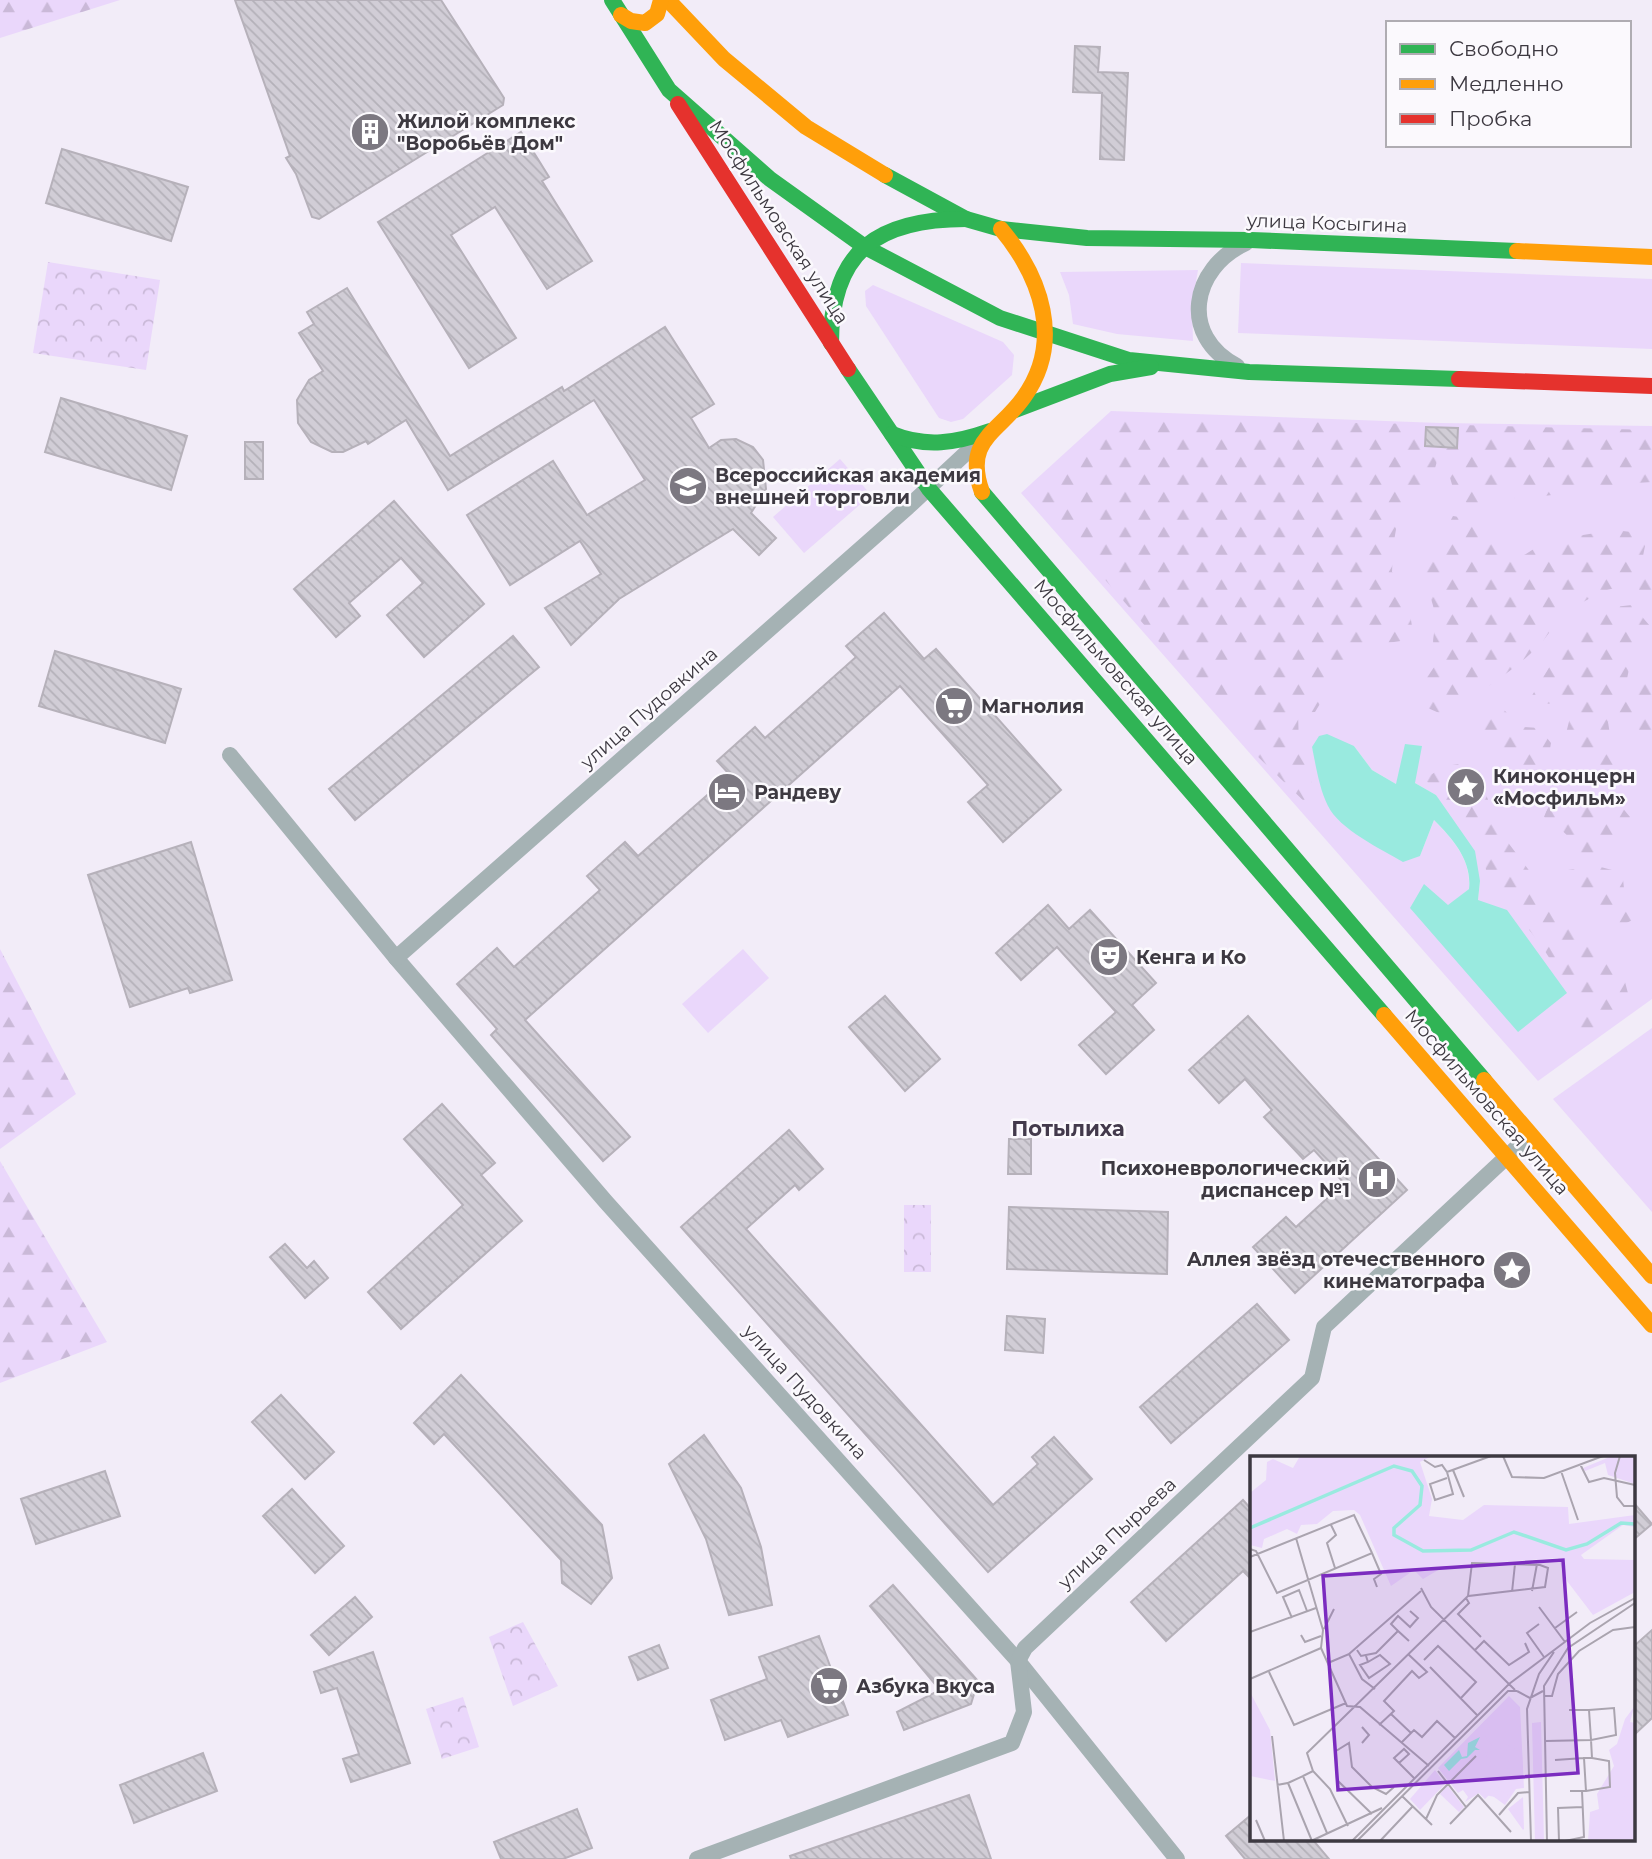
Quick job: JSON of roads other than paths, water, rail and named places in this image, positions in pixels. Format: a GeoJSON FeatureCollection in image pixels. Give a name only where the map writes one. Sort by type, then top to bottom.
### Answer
{"type":"FeatureCollection","features":[{"type":"Feature","properties":{"kind":"main road","name":"Мосфильмовская улица"},"geometry":{"type":"LineString","coordinates":[[612,0],[831,344],[929,489],[1652,1325]]}},
{"type":"Feature","properties":{"kind":"main road"},"geometry":{"type":"LineString","coordinates":[[621,15],[631,22],[645,23],[657,14],[661,0]]}},
{"type":"Feature","properties":{"kind":"main road","name":"улица Косыгина"},"geometry":{"type":"LineString","coordinates":[[668,0],[711,47],[806,127],[966,219],[1002,229],[1087,239],[1251,240],[1652,257]]}},
{"type":"Feature","properties":{"kind":"main road"},"geometry":{"type":"LineString","coordinates":[[669,90],[770,179],[865,247],[1000,318],[1097,352],[1167,365],[1249,372],[1652,386]]}},
{"type":"Feature","properties":{"kind":"main road","name":"улица Косыгина"},"geometry":{"type":"LineString","coordinates":[[831,344],[829,319],[835,290],[865,247],[887,232],[910,222],[966,219]]}},
{"type":"Feature","properties":{"kind":"main road"},"geometry":{"type":"LineString","coordinates":[[892,435],[907,442],[932,446],[990,431],[1012,412],[1035,380],[1042,366],[1046,335],[1042,297],[1036,278],[1015,244],[1002,229]]}},
{"type":"Feature","properties":{"kind":"main road"},"geometry":{"type":"LineString","coordinates":[[1012,412],[1110,374],[1167,365]]}},
{"type":"Feature","properties":{"kind":"main road","name":"Мосфильмовская улица"},"geometry":{"type":"LineString","coordinates":[[990,431],[978,451],[976,468],[984,498],[1529,1136],[1652,1276]]}},
{"type":"Feature","properties":{"kind":"street"},"geometry":{"type":"LineString","coordinates":[[1249,372],[1230,363],[1213,348],[1202,328],[1199,305],[1203,283],[1215,263],[1233,249],[1251,240]]}},
{"type":"Feature","properties":{"kind":"street","name":"улица Пудовкина"},"geometry":{"type":"LineString","coordinates":[[396,958],[929,489],[990,431]]}},
{"type":"Feature","properties":{"kind":"street","name":"улица Пудовкина"},"geometry":{"type":"LineString","coordinates":[[230,755],[396,958],[606,1202],[1017,1661],[1177,1859]]}},
{"type":"Feature","properties":{"kind":"street","name":"улица Пырьева"},"geometry":{"type":"LineString","coordinates":[[1017,1661],[1025,1648],[1312,1378],[1324,1327],[1529,1136]]}},
{"type":"Feature","properties":{"kind":"street"},"geometry":{"type":"LineString","coordinates":[[697,1859],[1012,1743],[1024,1712],[1017,1661]]}},
{"type":"Feature","properties":{"kind":"place","name":"Жилой комплекс \"Воробьёв Дом\""},"geometry":{"type":"Point","coordinates":[370,132]}},
{"type":"Feature","properties":{"kind":"place","name":"Всероссийская академия внешней торговли"},"geometry":{"type":"Point","coordinates":[688,486]}},
{"type":"Feature","properties":{"kind":"place","name":"Магнолия"},"geometry":{"type":"Point","coordinates":[954,706]}},
{"type":"Feature","properties":{"kind":"place","name":"Киноконцерн «Мосфильм»"},"geometry":{"type":"Point","coordinates":[1466,787]}},
{"type":"Feature","properties":{"kind":"place","name":"Рандеву"},"geometry":{"type":"Point","coordinates":[727,792]}},
{"type":"Feature","properties":{"kind":"place","name":"Кенга и Ко"},"geometry":{"type":"Point","coordinates":[1109,957]}},
{"type":"Feature","properties":{"kind":"place","name":"Психоневрологический диспансер №1"},"geometry":{"type":"Point","coordinates":[1377,1179]}},
{"type":"Feature","properties":{"kind":"place","name":"Аллея звёзд отечественного кинематографа"},"geometry":{"type":"Point","coordinates":[1512,1270]}},
{"type":"Feature","properties":{"kind":"place","name":"Азбука Вкуса"},"geometry":{"type":"Point","coordinates":[829,1686]}},
{"type":"Feature","properties":{"kind":"district","name":"Потылиха"},"geometry":{"type":"Point","coordinates":[1068,1128]}}]}
